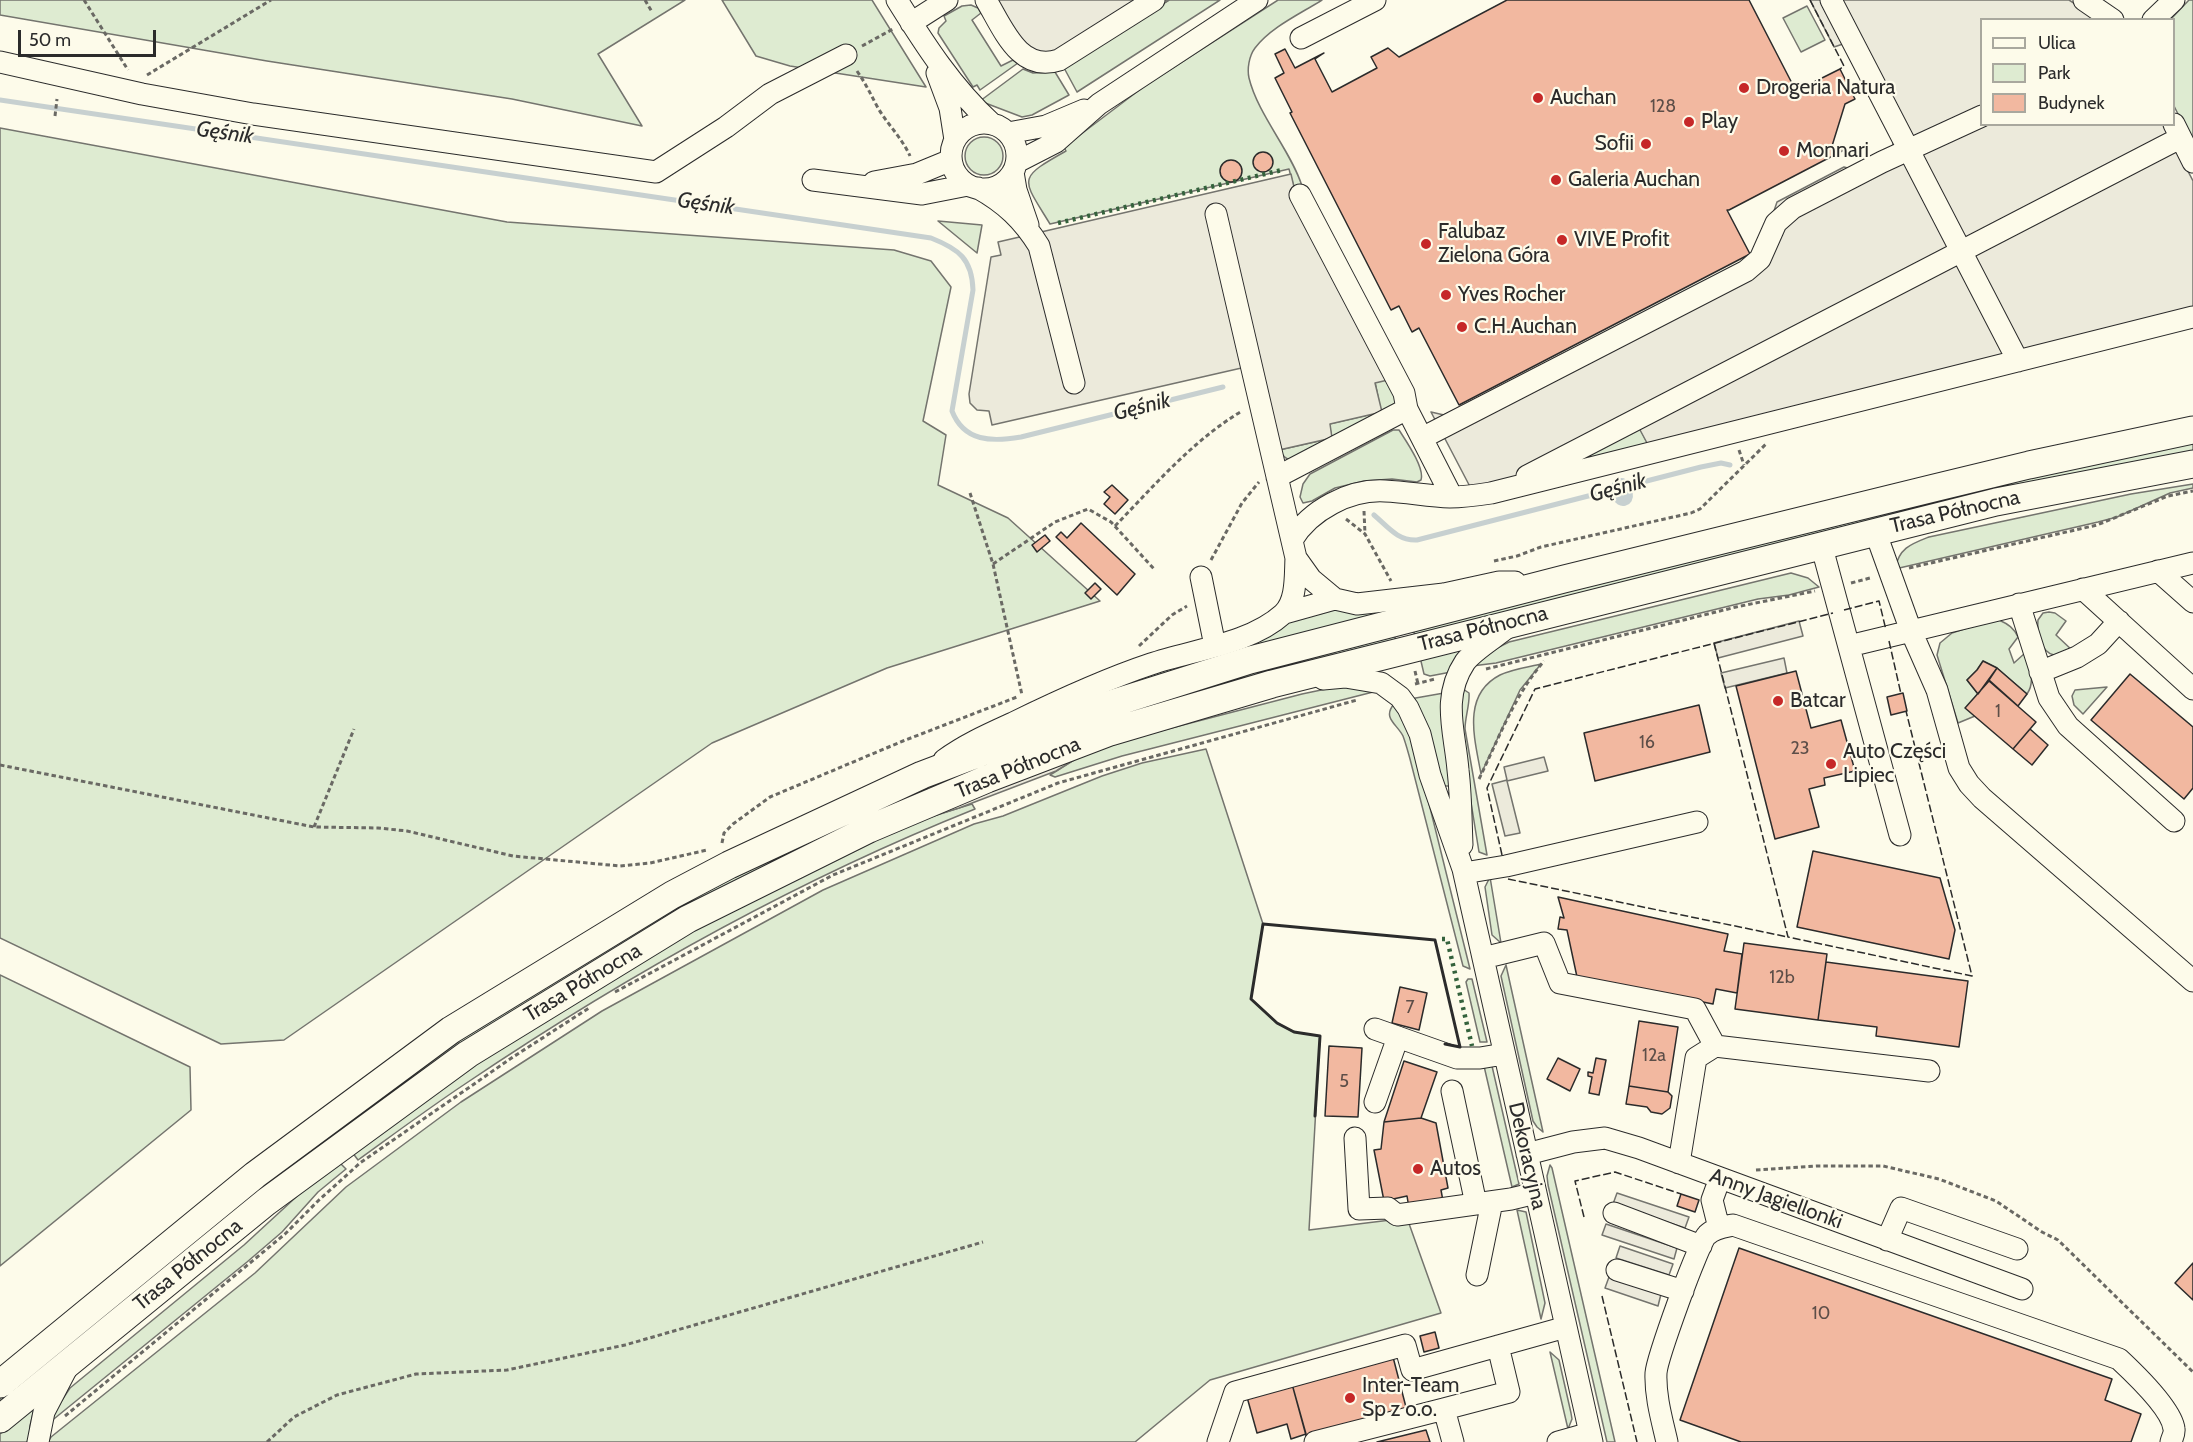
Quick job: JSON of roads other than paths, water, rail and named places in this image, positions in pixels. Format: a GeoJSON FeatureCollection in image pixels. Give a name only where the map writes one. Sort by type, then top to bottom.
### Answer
{"type":"FeatureCollection","features":[{"type":"Feature","properties":{"kind":"main road","name":"Trasa Północna"},"geometry":{"type":"LineString","coordinates":[[0,1384],[255,1175],[451,1030],[672,895],[725,857],[922,776],[1101,707],[1250,660],[1564,579],[2029,465],[2193,430]]}},
{"type":"Feature","properties":{"kind":"main road","name":"Trasa Północna"},"geometry":{"type":"LineString","coordinates":[[0,1419],[266,1202],[468,1054],[688,919],[869,829],[987,779],[1110,732],[1272,684],[1821,544],[1996,502],[2193,464]]}},
{"type":"Feature","properties":{"kind":"street"},"geometry":{"type":"LineString","coordinates":[[897,0],[902,26],[929,52],[967,100],[1014,142],[1017,152],[1016,190],[1029,229],[1043,255],[1074,383]]}},
{"type":"Feature","properties":{"kind":"street"},"geometry":{"type":"LineString","coordinates":[[902,26],[948,0]]}},
{"type":"Feature","properties":{"kind":"street"},"geometry":{"type":"LineString","coordinates":[[986,0],[1019,52],[1037,63],[1059,60],[1154,0]]}},
{"type":"Feature","properties":{"kind":"street"},"geometry":{"type":"LineString","coordinates":[[813,180],[922,194],[973,186],[998,186],[1007,180],[1015,167],[1056,142],[1099,104],[1257,0]]}},
{"type":"Feature","properties":{"kind":"street"},"geometry":{"type":"LineString","coordinates":[[1301,38],[1375,0]]}},
{"type":"Feature","properties":{"kind":"street"},"geometry":{"type":"LineString","coordinates":[[1831,0],[2018,361]]}},
{"type":"Feature","properties":{"kind":"street"},"geometry":{"type":"LineString","coordinates":[[2084,0],[2111,18]]}},
{"type":"Feature","properties":{"kind":"street"},"geometry":{"type":"LineString","coordinates":[[2155,18],[2174,0]]}},
{"type":"Feature","properties":{"kind":"street"},"geometry":{"type":"LineString","coordinates":[[929,52],[950,108],[953,150],[960,178],[999,200],[1029,229]]}},
{"type":"Feature","properties":{"kind":"street"},"geometry":{"type":"LineString","coordinates":[[0,62],[139,88],[253,114],[656,172],[726,127],[770,94],[846,54]]}},
{"type":"Feature","properties":{"kind":"street"},"geometry":{"type":"LineString","coordinates":[[850,186],[917,174],[953,150],[962,132],[970,126],[980,123],[999,128],[1046,126],[1099,104]]}},
{"type":"Feature","properties":{"kind":"street"},"geometry":{"type":"LineString","coordinates":[[1422,438],[1746,271],[1761,259],[1776,224],[1793,208],[1882,162],[1980,117]]}},
{"type":"Feature","properties":{"kind":"street"},"geometry":{"type":"LineString","coordinates":[[1491,493],[1961,251],[2177,131],[2193,162]]}},
{"type":"Feature","properties":{"kind":"street"},"geometry":{"type":"LineString","coordinates":[[1300,195],[1404,393],[1407,409],[1452,497]]}},
{"type":"Feature","properties":{"kind":"street"},"geometry":{"type":"LineString","coordinates":[[1216,214],[1294,549],[1311,579],[1335,599]]}},
{"type":"Feature","properties":{"kind":"street"},"geometry":{"type":"LineString","coordinates":[[1285,613],[1292,597],[1294,549],[1300,526],[1329,506],[1353,495],[1383,491],[1452,497],[1491,493],[2193,317]]}},
{"type":"Feature","properties":{"kind":"street"},"geometry":{"type":"LineString","coordinates":[[1275,470],[1407,409]]}},
{"type":"Feature","properties":{"kind":"street"},"geometry":{"type":"LineString","coordinates":[[1875,531],[1911,631],[1937,690],[1959,768],[1969,784],[1982,798],[2193,981]]}},
{"type":"Feature","properties":{"kind":"street"},"geometry":{"type":"LineString","coordinates":[[1821,544],[1900,835]]}},
{"type":"Feature","properties":{"kind":"street"},"geometry":{"type":"LineString","coordinates":[[1848,646],[2193,563]]}},
{"type":"Feature","properties":{"kind":"street"},"geometry":{"type":"LineString","coordinates":[[2157,571],[2193,602]]}},
{"type":"Feature","properties":{"kind":"street"},"geometry":{"type":"LineString","coordinates":[[1201,577],[1215,646]]}},
{"type":"Feature","properties":{"kind":"street"},"geometry":{"type":"LineString","coordinates":[[922,776],[969,743],[1055,701],[1110,678],[1262,629],[1285,613],[1335,599],[1357,603],[1383,602],[1444,594],[1499,582],[1564,579]]}},
{"type":"Feature","properties":{"kind":"street"},"geometry":{"type":"LineString","coordinates":[[2083,589],[2193,689]]}},
{"type":"Feature","properties":{"kind":"street"},"geometry":{"type":"LineString","coordinates":[[2019,604],[2049,698],[2068,726],[2175,821]]}},
{"type":"Feature","properties":{"kind":"street","name":"Dekoracyjna"},"geometry":{"type":"LineString","coordinates":[[1464,871],[1458,769],[1451,727],[1451,701],[1456,678],[1467,660],[1516,621]]}},
{"type":"Feature","properties":{"kind":"street"},"geometry":{"type":"LineString","coordinates":[[2040,672],[2077,657],[2098,644],[2119,621]]}},
{"type":"Feature","properties":{"kind":"street","name":"Dekoracyjna"},"geometry":{"type":"LineString","coordinates":[[1272,684],[1345,677],[1381,683],[1400,697],[1408,708],[1420,734],[1430,775],[1464,871],[1591,1438]]}},
{"type":"Feature","properties":{"kind":"street"},"geometry":{"type":"LineString","coordinates":[[1464,871],[1506,866],[1697,822]]}},
{"type":"Feature","properties":{"kind":"street"},"geometry":{"type":"LineString","coordinates":[[1483,958],[1544,943],[1560,983],[1695,1009],[1715,1046]]}},
{"type":"Feature","properties":{"kind":"street"},"geometry":{"type":"LineString","coordinates":[[1375,1029],[1457,1058],[1480,1058],[1504,1054]]}},
{"type":"Feature","properties":{"kind":"street"},"geometry":{"type":"LineString","coordinates":[[1375,1102],[1398,1037]]}},
{"type":"Feature","properties":{"kind":"street"},"geometry":{"type":"LineString","coordinates":[[1679,1163],[1696,1058],[1715,1046],[1929,1071]]}},
{"type":"Feature","properties":{"kind":"street"},"geometry":{"type":"LineString","coordinates":[[1452,1091],[1484,1203],[1477,1275]]}},
{"type":"Feature","properties":{"kind":"street"},"geometry":{"type":"LineString","coordinates":[[1355,1138],[1359,1209],[1388,1208],[1397,1215],[1536,1193]]}},
{"type":"Feature","properties":{"kind":"street","name":"Anny Jagiellonki"},"geometry":{"type":"LineString","coordinates":[[1527,1154],[1573,1142],[1605,1138],[2022,1289]]}},
{"type":"Feature","properties":{"kind":"street"},"geometry":{"type":"LineString","coordinates":[[1719,1228],[1712,1200],[1720,1178]]}},
{"type":"Feature","properties":{"kind":"street"},"geometry":{"type":"LineString","coordinates":[[1887,1239],[1901,1208],[2017,1249]]}},
{"type":"Feature","properties":{"kind":"street"},"geometry":{"type":"LineString","coordinates":[[1614,1213],[1701,1246]]}},
{"type":"Feature","properties":{"kind":"street"},"geometry":{"type":"LineString","coordinates":[[1667,1442],[1659,1406],[1656,1372],[1694,1257],[1707,1235],[1719,1228],[1733,1225],[2119,1359],[2137,1376],[2169,1414],[2175,1430],[2171,1442]]}},
{"type":"Feature","properties":{"kind":"street"},"geometry":{"type":"LineString","coordinates":[[1617,1270],[1683,1291]]}},
{"type":"Feature","properties":{"kind":"street"},"geometry":{"type":"LineString","coordinates":[[1218,1442],[1234,1392],[1406,1345],[1412,1370],[1566,1327]]}},
{"type":"Feature","properties":{"kind":"street"},"geometry":{"type":"LineString","coordinates":[[1315,1442],[1509,1392],[1498,1346]]}},
{"type":"Feature","properties":{"kind":"street"},"geometry":{"type":"LineString","coordinates":[[38,1442],[44,1412],[73,1358]]}},
{"type":"Feature","properties":{"kind":"street"},"geometry":{"type":"LineString","coordinates":[[1444,1409],[1454,1442]]}},
{"type":"Feature","properties":{"kind":"street"},"geometry":{"type":"LineString","coordinates":[[1558,1442],[1591,1438]]}},
{"type":"Feature","properties":{"kind":"waterway","name":"Gęśnik"},"geometry":{"type":"LineString","coordinates":[[0,100],[931,238],[956,251],[962,256],[970,270],[973,290],[952,411],[964,429],[980,438],[1021,437],[1223,387]]}},
{"type":"Feature","properties":{"kind":"waterway","name":"Gęśnik"},"geometry":{"type":"LineString","coordinates":[[1374,515],[1399,536],[1417,540],[1701,467],[1721,463],[1730,465]]}},
{"type":"Feature","properties":{"kind":"waterway"},"geometry":{"type":"LineString","coordinates":[[1621,488],[1623,496]]}},
{"type":"Feature","properties":{"kind":"place","name":"Drogeria Natura"},"geometry":{"type":"Point","coordinates":[1744,88]}},
{"type":"Feature","properties":{"kind":"place","name":"Auchan"},"geometry":{"type":"Point","coordinates":[1538,98]}},
{"type":"Feature","properties":{"kind":"place","name":"Play"},"geometry":{"type":"Point","coordinates":[1689,122]}},
{"type":"Feature","properties":{"kind":"place","name":"Sofii"},"geometry":{"type":"Point","coordinates":[1646,144]}},
{"type":"Feature","properties":{"kind":"place","name":"Monnari"},"geometry":{"type":"Point","coordinates":[1784,151]}},
{"type":"Feature","properties":{"kind":"place","name":"Galeria Auchan"},"geometry":{"type":"Point","coordinates":[1556,180]}},
{"type":"Feature","properties":{"kind":"place","name":"VIVE Profit"},"geometry":{"type":"Point","coordinates":[1562,240]}},
{"type":"Feature","properties":{"kind":"place","name":"Falubaz Zielona Góra"},"geometry":{"type":"Point","coordinates":[1426,244]}},
{"type":"Feature","properties":{"kind":"place","name":"Yves Rocher"},"geometry":{"type":"Point","coordinates":[1446,295]}},
{"type":"Feature","properties":{"kind":"place","name":"C.H.Auchan"},"geometry":{"type":"Point","coordinates":[1462,327]}},
{"type":"Feature","properties":{"kind":"place","name":"Batcar"},"geometry":{"type":"Point","coordinates":[1778,701]}},
{"type":"Feature","properties":{"kind":"place","name":"Auto Części Lipiec"},"geometry":{"type":"Point","coordinates":[1831,764]}},
{"type":"Feature","properties":{"kind":"place","name":"Autos"},"geometry":{"type":"Point","coordinates":[1418,1169]}},
{"type":"Feature","properties":{"kind":"place","name":"Inter-Team Sp z o.o."},"geometry":{"type":"Point","coordinates":[1350,1398]}}]}
